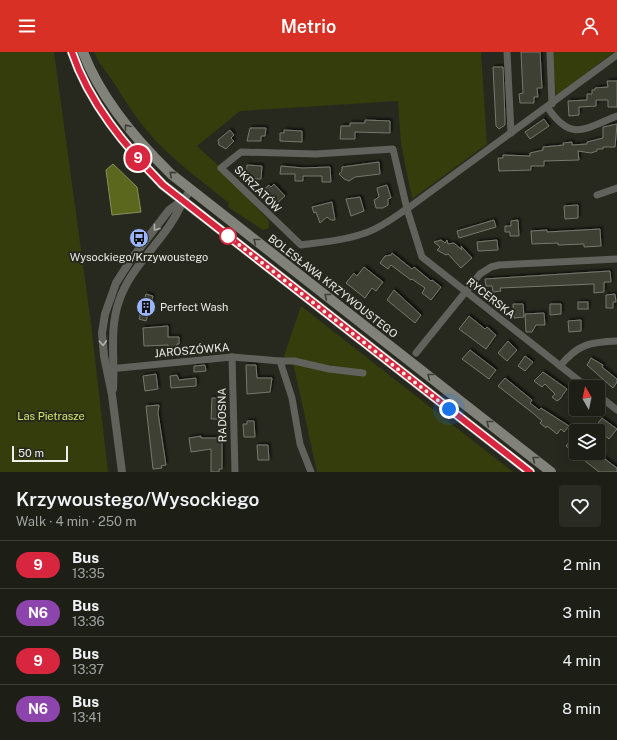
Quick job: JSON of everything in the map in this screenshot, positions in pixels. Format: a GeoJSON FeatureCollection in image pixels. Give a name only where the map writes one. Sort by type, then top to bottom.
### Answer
{"type":"FeatureCollection","features":[{"type":"Feature","properties":{"kind":"main road"},"geometry":{"type":"LineString","coordinates":[[72,52],[78,70],[107,119],[149,170],[182,200],[530,472]]}},
{"type":"Feature","properties":{"kind":"main road","name":"BOLESŁAWA KRZYWOUSTEGO"},"geometry":{"type":"LineString","coordinates":[[83,52],[88,65],[125,125],[153,156],[191,190],[551,472]]}},
{"type":"Feature","properties":{"kind":"main road"},"geometry":{"type":"LineString","coordinates":[[449,409],[448,405],[451,399],[460,400]]}},
{"type":"Feature","properties":{"kind":"street"},"geometry":{"type":"LineString","coordinates":[[507,52],[511,134]]}},
{"type":"Feature","properties":{"kind":"street"},"geometry":{"type":"LineString","coordinates":[[550,52],[550,106],[557,121],[571,129],[584,129],[617,116]]}},
{"type":"Feature","properties":{"kind":"street","name":"SKRZATÓW"},"geometry":{"type":"LineString","coordinates":[[406,209],[393,149],[316,154],[241,152],[221,168],[296,242],[301,245],[346,238],[369,232],[406,209],[617,56]]}},
{"type":"Feature","properties":{"kind":"street"},"geometry":{"type":"LineString","coordinates":[[597,195],[617,188]]}},
{"type":"Feature","properties":{"kind":"street"},"geometry":{"type":"LineString","coordinates":[[122,472],[112,395],[105,369],[102,333],[106,308],[116,283],[170,210],[191,190]]}},
{"type":"Feature","properties":{"kind":"street"},"geometry":{"type":"LineString","coordinates":[[112,395],[115,368],[112,338],[114,318],[119,300],[130,278],[177,216],[182,200]]}},
{"type":"Feature","properties":{"kind":"street","name":"RYCERSKA"},"geometry":{"type":"LineString","coordinates":[[406,209],[422,257],[578,380]]}},
{"type":"Feature","properties":{"kind":"street"},"geometry":{"type":"LineString","coordinates":[[416,353],[465,291],[485,270],[499,265],[617,259]]}},
{"type":"Feature","properties":{"kind":"street"},"geometry":{"type":"LineString","coordinates":[[560,366],[568,355],[586,344],[617,341]]}},
{"type":"Feature","properties":{"kind":"street","name":"JAROSZÓWKA"},"geometry":{"type":"LineString","coordinates":[[105,369],[232,357],[294,361],[329,369],[364,373]]}},
{"type":"Feature","properties":{"kind":"street","name":"RADOSNA"},"geometry":{"type":"LineString","coordinates":[[232,357],[235,472]]}},
{"type":"Feature","properties":{"kind":"street"},"geometry":{"type":"LineString","coordinates":[[280,361],[292,398],[300,444],[310,472]]}},
{"type":"Feature","properties":{"kind":"street"},"geometry":{"type":"LineString","coordinates":[[605,401],[617,410]]}},
{"type":"Feature","properties":{"kind":"green space","name":"Las Pietrasze"},"geometry":{"type":"Polygon","coordinates":[[[0,52],[54,52],[90,316],[108,472],[0,472],[0,52]]]}},
{"type":"Feature","properties":{"kind":"green space"},"geometry":{"type":"Polygon","coordinates":[[[94,52],[481,52],[487,144],[412,199],[401,144],[398,101],[240,111],[197,146],[221,168],[269,221],[269,228],[263,230],[228,207],[229,203],[181,165],[155,140],[132,111],[100,64],[94,52]]]}},
{"type":"Feature","properties":{"kind":"green space"},"geometry":{"type":"Polygon","coordinates":[[[552,52],[614,52],[556,96],[552,52]]]}},
{"type":"Feature","properties":{"kind":"green space"},"geometry":{"type":"Polygon","coordinates":[[[301,306],[513,472],[317,472],[294,367],[284,356],[301,306]]]}},
{"type":"Feature","properties":{"kind":"shaded area"},"geometry":{"type":"Polygon","coordinates":[[[113,164],[137,187],[141,212],[112,215],[106,170],[113,164]]]}},
{"type":"Feature","properties":{"kind":"building"},"geometry":{"type":"Polygon","coordinates":[[[521,52],[540,52],[542,88],[537,88],[538,97],[534,97],[534,103],[520,103],[519,94],[523,93],[521,52]]]}},
{"type":"Feature","properties":{"kind":"building"},"geometry":{"type":"Polygon","coordinates":[[[493,67],[503,67],[505,125],[499,129],[496,126],[493,67]]]}},
{"type":"Feature","properties":{"kind":"building"},"geometry":{"type":"Polygon","coordinates":[[[607,81],[617,81],[617,107],[608,107],[608,100],[596,100],[596,106],[579,107],[579,115],[569,116],[568,101],[587,100],[587,94],[592,94],[592,90],[595,90],[595,88],[608,87],[607,81]]]}},
{"type":"Feature","properties":{"kind":"building"},"geometry":{"type":"Polygon","coordinates":[[[544,119],[549,126],[530,139],[525,132],[544,119]]]}},
{"type":"Feature","properties":{"kind":"building"},"geometry":{"type":"Polygon","coordinates":[[[365,120],[390,121],[390,133],[355,132],[355,139],[340,139],[341,126],[350,126],[350,123],[365,123],[365,120]]]}},
{"type":"Feature","properties":{"kind":"building"},"geometry":{"type":"Polygon","coordinates":[[[617,124],[615,147],[603,147],[603,149],[597,149],[597,151],[591,153],[578,151],[579,160],[544,161],[544,166],[531,166],[531,170],[499,171],[498,158],[503,158],[503,155],[530,156],[530,153],[543,150],[543,147],[564,145],[563,143],[572,142],[572,145],[587,144],[587,142],[603,138],[603,127],[617,124]]]}},
{"type":"Feature","properties":{"kind":"building"},"geometry":{"type":"Polygon","coordinates":[[[250,128],[266,128],[265,136],[261,136],[261,141],[247,141],[250,128]]]}},
{"type":"Feature","properties":{"kind":"building"},"geometry":{"type":"Polygon","coordinates":[[[230,130],[234,135],[231,138],[234,141],[226,149],[219,145],[218,140],[230,130]]]}},
{"type":"Feature","properties":{"kind":"building"},"geometry":{"type":"Polygon","coordinates":[[[284,130],[302,131],[302,142],[280,141],[280,133],[284,133],[284,130]]]}},
{"type":"Feature","properties":{"kind":"building"},"geometry":{"type":"Polygon","coordinates":[[[379,162],[380,174],[355,177],[349,181],[344,179],[339,174],[342,171],[342,167],[379,162]]]}},
{"type":"Feature","properties":{"kind":"building"},"geometry":{"type":"Polygon","coordinates":[[[247,165],[262,166],[261,179],[246,179],[247,165]]]}},
{"type":"Feature","properties":{"kind":"building"},"geometry":{"type":"Polygon","coordinates":[[[281,166],[303,168],[330,167],[331,182],[322,182],[322,176],[303,176],[303,181],[295,181],[295,174],[280,174],[281,166]]]}},
{"type":"Feature","properties":{"kind":"building"},"geometry":{"type":"Polygon","coordinates":[[[274,184],[285,196],[275,205],[262,191],[269,185],[271,187],[274,184]]]}},
{"type":"Feature","properties":{"kind":"building"},"geometry":{"type":"Polygon","coordinates":[[[387,185],[391,198],[388,199],[388,205],[383,208],[376,208],[374,200],[379,197],[377,188],[387,185]]]}},
{"type":"Feature","properties":{"kind":"building"},"geometry":{"type":"Polygon","coordinates":[[[360,197],[364,211],[351,216],[346,199],[360,197]]]}},
{"type":"Feature","properties":{"kind":"building"},"geometry":{"type":"Polygon","coordinates":[[[332,202],[335,220],[331,220],[327,217],[320,223],[316,212],[314,213],[312,207],[332,202]]]}},
{"type":"Feature","properties":{"kind":"building"},"geometry":{"type":"Polygon","coordinates":[[[578,205],[578,218],[565,219],[564,206],[578,205]]]}},
{"type":"Feature","properties":{"kind":"building"},"geometry":{"type":"Polygon","coordinates":[[[494,220],[496,227],[459,238],[457,231],[494,220]]]}},
{"type":"Feature","properties":{"kind":"building"},"geometry":{"type":"Polygon","coordinates":[[[518,220],[519,236],[510,236],[510,232],[505,232],[505,226],[511,226],[511,221],[518,220]]]}},
{"type":"Feature","properties":{"kind":"building"},"geometry":{"type":"Polygon","coordinates":[[[600,229],[601,246],[584,247],[584,244],[558,245],[558,243],[532,244],[531,231],[547,230],[547,232],[600,229]]]}},
{"type":"Feature","properties":{"kind":"building"},"geometry":{"type":"Polygon","coordinates":[[[441,240],[445,243],[447,240],[448,244],[454,243],[462,250],[461,246],[472,258],[461,268],[448,254],[446,255],[437,250],[440,247],[434,242],[441,240]]]}},
{"type":"Feature","properties":{"kind":"building"},"geometry":{"type":"Polygon","coordinates":[[[497,240],[498,250],[478,251],[477,242],[497,240]]]}},
{"type":"Feature","properties":{"kind":"building"},"geometry":{"type":"Polygon","coordinates":[[[392,253],[412,269],[414,267],[441,287],[431,300],[422,293],[425,288],[412,279],[411,280],[391,265],[388,269],[380,263],[385,256],[391,255],[392,253]]]}},
{"type":"Feature","properties":{"kind":"building"},"geometry":{"type":"Polygon","coordinates":[[[364,267],[383,282],[376,291],[372,288],[365,298],[346,283],[354,273],[357,276],[364,267]]]}},
{"type":"Feature","properties":{"kind":"building"},"geometry":{"type":"Polygon","coordinates":[[[610,271],[611,282],[604,282],[604,292],[594,293],[594,284],[500,288],[501,291],[493,292],[492,286],[486,286],[485,279],[610,271]]]}},
{"type":"Feature","properties":{"kind":"building"},"geometry":{"type":"Polygon","coordinates":[[[394,290],[421,315],[415,323],[387,300],[394,290]]]}},
{"type":"Feature","properties":{"kind":"building","name":"Perfect Wash"},"geometry":{"type":"Polygon","coordinates":[[[146,294],[153,296],[146,321],[139,319],[146,294]]]}},
{"type":"Feature","properties":{"kind":"building"},"geometry":{"type":"Polygon","coordinates":[[[615,294],[616,302],[613,302],[613,308],[606,308],[606,295],[615,294]]]}},
{"type":"Feature","properties":{"kind":"building"},"geometry":{"type":"Polygon","coordinates":[[[578,302],[588,302],[588,309],[578,309],[578,302]]]}},
{"type":"Feature","properties":{"kind":"building"},"geometry":{"type":"Polygon","coordinates":[[[513,304],[523,304],[524,317],[514,318],[513,304]]]}},
{"type":"Feature","properties":{"kind":"building"},"geometry":{"type":"Polygon","coordinates":[[[550,304],[561,304],[561,314],[550,315],[550,304]]]}},
{"type":"Feature","properties":{"kind":"building"},"geometry":{"type":"Polygon","coordinates":[[[544,313],[545,325],[536,325],[532,332],[526,332],[525,314],[544,313]]]}},
{"type":"Feature","properties":{"kind":"building"},"geometry":{"type":"Polygon","coordinates":[[[469,316],[485,329],[487,327],[496,335],[486,349],[459,329],[469,316]]]}},
{"type":"Feature","properties":{"kind":"building"},"geometry":{"type":"Polygon","coordinates":[[[581,320],[581,331],[569,332],[568,321],[581,320]]]}},
{"type":"Feature","properties":{"kind":"building"},"geometry":{"type":"Polygon","coordinates":[[[168,326],[168,337],[179,337],[177,349],[168,349],[168,345],[144,346],[143,328],[168,326]]]}},
{"type":"Feature","properties":{"kind":"building"},"geometry":{"type":"Polygon","coordinates":[[[508,341],[517,350],[507,361],[498,353],[508,341]]]}},
{"type":"Feature","properties":{"kind":"building"},"geometry":{"type":"Polygon","coordinates":[[[470,350],[496,370],[489,379],[462,359],[470,350]]]}},
{"type":"Feature","properties":{"kind":"building"},"geometry":{"type":"Polygon","coordinates":[[[525,356],[533,362],[525,371],[518,366],[525,356]]]}},
{"type":"Feature","properties":{"kind":"building"},"geometry":{"type":"Polygon","coordinates":[[[591,358],[603,365],[602,367],[617,379],[617,382],[613,388],[605,380],[587,365],[591,358]]]}},
{"type":"Feature","properties":{"kind":"building"},"geometry":{"type":"Polygon","coordinates":[[[205,365],[206,371],[194,372],[194,366],[205,365]]]}},
{"type":"Feature","properties":{"kind":"building"},"geometry":{"type":"Polygon","coordinates":[[[246,365],[256,365],[257,378],[272,378],[270,392],[247,394],[246,365]]]}},
{"type":"Feature","properties":{"kind":"building"},"geometry":{"type":"Polygon","coordinates":[[[543,372],[567,389],[557,401],[552,397],[555,394],[545,384],[542,387],[534,381],[543,372]]]}},
{"type":"Feature","properties":{"kind":"building"},"geometry":{"type":"Polygon","coordinates":[[[156,374],[158,389],[145,391],[143,376],[156,374]]]}},
{"type":"Feature","properties":{"kind":"building"},"geometry":{"type":"Polygon","coordinates":[[[177,375],[179,380],[196,378],[196,386],[171,388],[170,376],[177,375]]]}},
{"type":"Feature","properties":{"kind":"building"},"geometry":{"type":"Polygon","coordinates":[[[505,378],[532,400],[530,403],[539,410],[541,408],[569,426],[564,432],[561,429],[557,434],[547,426],[546,428],[540,423],[542,421],[534,414],[498,386],[505,378]]]}},
{"type":"Feature","properties":{"kind":"building"},"geometry":{"type":"Polygon","coordinates":[[[212,398],[221,398],[223,419],[211,419],[212,398]]]}},
{"type":"Feature","properties":{"kind":"building"},"geometry":{"type":"Polygon","coordinates":[[[159,405],[158,413],[166,465],[161,466],[162,468],[153,469],[146,406],[159,405]]]}},
{"type":"Feature","properties":{"kind":"building"},"geometry":{"type":"Polygon","coordinates":[[[602,418],[617,429],[609,439],[605,436],[605,424],[597,424],[602,418]]]}},
{"type":"Feature","properties":{"kind":"building"},"geometry":{"type":"Polygon","coordinates":[[[247,421],[254,421],[255,437],[244,437],[243,424],[247,424],[247,421]]]}},
{"type":"Feature","properties":{"kind":"building"},"geometry":{"type":"Polygon","coordinates":[[[201,436],[201,438],[222,438],[222,469],[219,469],[219,472],[211,472],[211,449],[191,452],[189,438],[201,436]]]}},
{"type":"Feature","properties":{"kind":"building"},"geometry":{"type":"Polygon","coordinates":[[[257,445],[268,445],[269,460],[258,460],[257,445]]]}},
{"type":"Feature","properties":{"kind":"building"},"geometry":{"type":"Polygon","coordinates":[[[605,459],[617,468],[617,472],[599,472],[584,460],[605,459]]]}},
{"type":"Feature","properties":{"kind":"bus line","name":"9"},"geometry":{"type":"LineString","coordinates":[[72,52],[78,70],[107,119],[144,166],[163,185],[530,472]]}},
{"type":"Feature","properties":{"kind":"place","name":"Wysockiego/Krzywoustego"},"geometry":{"type":"Point","coordinates":[139,238]}},
{"type":"Feature","properties":{"kind":"place","name":"Perfect Wash"},"geometry":{"type":"Point","coordinates":[146,307]}},
{"type":"Feature","properties":{"kind":"route"},"geometry":{"type":"LineString","coordinates":[[228,236],[449,409]]}}]}
